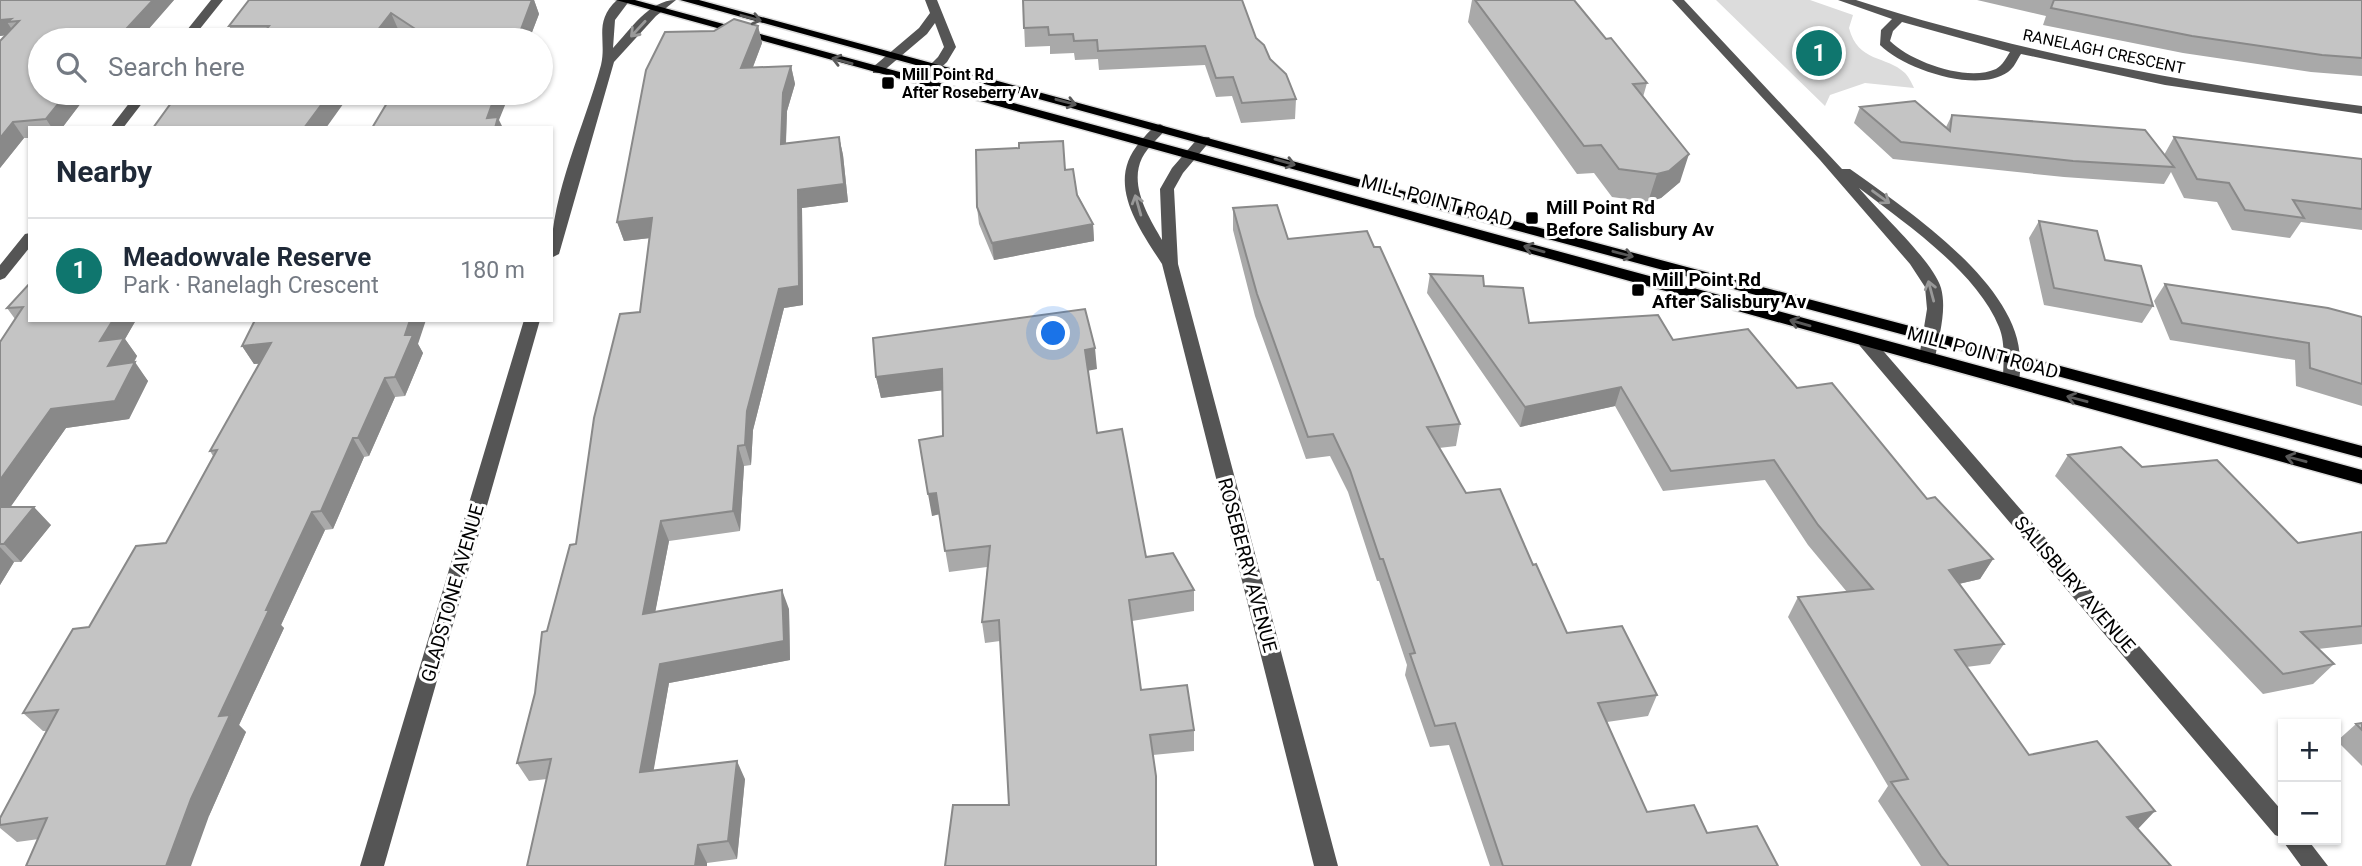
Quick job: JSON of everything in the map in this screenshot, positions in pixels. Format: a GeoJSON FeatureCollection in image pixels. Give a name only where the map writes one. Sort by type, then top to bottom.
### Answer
{"type":"FeatureCollection","features":[{"type":"Feature","properties":{"kind":"main road","name":"MILL POINT ROAD"},"geometry":{"type":"LineString","coordinates":[[623,0],[2362,477]]}},
{"type":"Feature","properties":{"kind":"main road","name":"MILL POINT ROAD"},"geometry":{"type":"LineString","coordinates":[[685,0],[2362,452]]}},
{"type":"Feature","properties":{"kind":"street"},"geometry":{"type":"LineString","coordinates":[[194,28],[216,0]]}},
{"type":"Feature","properties":{"kind":"street"},"geometry":{"type":"LineString","coordinates":[[553,247],[608,61],[605,29],[616,6],[623,0]]}},
{"type":"Feature","properties":{"kind":"street"},"geometry":{"type":"LineString","coordinates":[[608,61],[670,0]]}},
{"type":"Feature","properties":{"kind":"street"},"geometry":{"type":"LineString","coordinates":[[919,82],[950,47],[931,0]]}},
{"type":"Feature","properties":{"kind":"street"},"geometry":{"type":"LineString","coordinates":[[1678,0],[1825,157],[1916,261],[1933,287],[1935,309],[1927,358]]}},
{"type":"Feature","properties":{"kind":"street","name":"RANELAGH CRESCENT"},"geometry":{"type":"LineString","coordinates":[[1844,0],[1900,18],[2117,72],[2220,91],[2362,110]]}},
{"type":"Feature","properties":{"kind":"street"},"geometry":{"type":"LineString","coordinates":[[877,70],[923,31],[936,13]]}},
{"type":"Feature","properties":{"kind":"street"},"geometry":{"type":"LineString","coordinates":[[1900,18],[1887,30],[1884,42],[1889,50],[1908,61],[1936,70],[1977,75],[2000,71],[2008,65],[2018,49]]}},
{"type":"Feature","properties":{"kind":"street"},"geometry":{"type":"LineString","coordinates":[[118,126],[134,105]]}},
{"type":"Feature","properties":{"kind":"street","name":"ROSEBERRY AVENUE"},"geometry":{"type":"LineString","coordinates":[[1160,128],[1133,159],[1130,176],[1143,224],[1170,264]]}},
{"type":"Feature","properties":{"kind":"street","name":"ROSEBERRY AVENUE"},"geometry":{"type":"LineString","coordinates":[[1204,140],[1167,190],[1170,264],[1326,866]]}},
{"type":"Feature","properties":{"kind":"street"},"geometry":{"type":"LineString","coordinates":[[1825,157],[1897,209],[1954,259],[1992,300],[2008,329],[2011,381]]}},
{"type":"Feature","properties":{"kind":"street"},"geometry":{"type":"LineString","coordinates":[[0,275],[28,240]]}},
{"type":"Feature","properties":{"kind":"street","name":"GLADSTONE AVENUE"},"geometry":{"type":"LineString","coordinates":[[372,866],[531,322]]}},
{"type":"Feature","properties":{"kind":"street","name":"SALISBURY AVENUE"},"geometry":{"type":"LineString","coordinates":[[1866,342],[2278,822]]}},
{"type":"Feature","properties":{"kind":"street"},"geometry":{"type":"LineString","coordinates":[[2298,845],[2316,866]]}},
{"type":"Feature","properties":{"kind":"shaded area"},"geometry":{"type":"Polygon","coordinates":[[[1716,0],[1810,0],[1853,15],[1849,28],[1859,47],[1873,57],[1898,67],[1914,88],[1865,83],[1830,95],[1825,106],[1716,0]]]}},
{"type":"Feature","properties":{"kind":"building"},"geometry":{"type":"Polygon","coordinates":[[[0,0],[153,0],[127,28],[28,28],[28,105],[57,105],[46,119],[13,122],[0,138],[0,41],[19,21],[0,20],[0,0]]]}},
{"type":"Feature","properties":{"kind":"building"},"geometry":{"type":"Polygon","coordinates":[[[249,0],[532,0],[522,28],[414,28],[391,13],[379,28],[229,26],[249,0]]]}},
{"type":"Feature","properties":{"kind":"building"},"geometry":{"type":"Polygon","coordinates":[[[1023,0],[1242,0],[1256,38],[1264,45],[1270,59],[1286,74],[1296,99],[1242,103],[1233,77],[1216,78],[1205,46],[1098,51],[1097,40],[1074,41],[1073,34],[1049,35],[1048,27],[1024,28],[1023,0]]]}},
{"type":"Feature","properties":{"kind":"building"},"geometry":{"type":"Polygon","coordinates":[[[1475,0],[1574,0],[1606,39],[1611,38],[1647,83],[1633,84],[1689,154],[1669,171],[1657,174],[1619,169],[1601,145],[1584,146],[1475,0]]]}},
{"type":"Feature","properties":{"kind":"building"},"geometry":{"type":"Polygon","coordinates":[[[2054,0],[2362,0],[2362,58],[2322,55],[2192,36],[2051,8],[2054,0]]]}},
{"type":"Feature","properties":{"kind":"building"},"geometry":{"type":"Polygon","coordinates":[[[734,19],[758,26],[741,68],[791,66],[783,93],[781,144],[839,137],[844,184],[798,190],[799,286],[779,289],[747,411],[745,445],[738,446],[733,511],[661,521],[643,614],[782,590],[784,641],[660,664],[640,772],[737,761],[728,841],[698,845],[695,866],[527,866],[551,759],[517,763],[535,693],[542,632],[547,631],[570,545],[576,544],[594,418],[620,314],[640,312],[652,218],[617,222],[646,70],[665,32],[714,31],[734,19]]]}},
{"type":"Feature","properties":{"kind":"building"},"geometry":{"type":"Polygon","coordinates":[[[1915,101],[1950,131],[1952,115],[2145,130],[2174,167],[2073,161],[1901,142],[1860,107],[1915,101]]]}},
{"type":"Feature","properties":{"kind":"building"},"geometry":{"type":"Polygon","coordinates":[[[170,105],[321,105],[305,126],[154,126],[170,105]]]}},
{"type":"Feature","properties":{"kind":"building"},"geometry":{"type":"Polygon","coordinates":[[[386,105],[492,105],[487,118],[498,117],[496,126],[373,126],[386,105]]]}},
{"type":"Feature","properties":{"kind":"building"},"geometry":{"type":"Polygon","coordinates":[[[2174,137],[2362,159],[2362,209],[2293,200],[2304,218],[2245,210],[2229,183],[2197,179],[2174,137]]]}},
{"type":"Feature","properties":{"kind":"building"},"geometry":{"type":"Polygon","coordinates":[[[1063,141],[1065,170],[1073,169],[1077,195],[1093,224],[992,243],[977,207],[976,150],[1019,148],[1019,143],[1063,141]]]}},
{"type":"Feature","properties":{"kind":"building"},"geometry":{"type":"Polygon","coordinates":[[[1277,205],[1288,239],[1367,231],[1374,247],[1380,247],[1460,424],[1427,427],[1466,493],[1500,489],[1533,565],[1536,564],[1567,633],[1622,626],[1657,695],[1598,703],[1647,812],[1694,805],[1707,833],[1757,826],[1778,866],[1503,866],[1455,723],[1435,726],[1410,654],[1415,653],[1350,470],[1333,434],[1308,437],[1257,294],[1233,208],[1277,205]]]}},
{"type":"Feature","properties":{"kind":"building"},"geometry":{"type":"Polygon","coordinates":[[[2039,221],[2097,231],[2105,260],[2141,266],[2153,306],[2054,288],[2039,221]]]}},
{"type":"Feature","properties":{"kind":"building"},"geometry":{"type":"Polygon","coordinates":[[[1430,274],[1483,276],[1484,286],[1523,288],[1529,323],[1658,315],[1673,340],[1748,329],[1797,388],[1832,383],[1927,499],[1935,497],[1993,559],[1949,570],[2004,644],[1955,650],[2029,755],[2097,741],[2155,811],[2127,817],[2171,866],[1949,866],[1891,782],[1908,779],[1798,597],[1873,589],[1818,525],[1774,460],[1671,471],[1621,387],[1525,407],[1430,274]]]}},
{"type":"Feature","properties":{"kind":"building"},"geometry":{"type":"Polygon","coordinates":[[[2165,284],[2328,308],[2362,317],[2362,384],[2310,368],[2309,343],[2182,323],[2165,284]]]}},
{"type":"Feature","properties":{"kind":"building"},"geometry":{"type":"Polygon","coordinates":[[[28,285],[28,322],[112,322],[100,341],[124,338],[108,366],[135,362],[115,401],[51,409],[0,480],[0,342],[23,307],[7,308],[28,285]]]}},
{"type":"Feature","properties":{"kind":"building"},"geometry":{"type":"Polygon","coordinates":[[[1085,309],[1095,348],[1085,350],[1097,433],[1122,429],[1146,557],[1173,553],[1194,590],[1129,600],[1141,690],[1187,685],[1194,730],[1150,735],[1156,776],[1156,866],[945,866],[953,805],[1009,805],[999,620],[982,622],[990,546],[945,551],[936,493],[928,494],[919,440],[943,436],[942,369],[876,377],[873,338],[1085,309]]]}},
{"type":"Feature","properties":{"kind":"building"},"geometry":{"type":"Polygon","coordinates":[[[254,322],[409,322],[405,335],[413,335],[395,377],[385,378],[358,438],[353,438],[321,511],[312,512],[266,610],[269,610],[219,716],[230,715],[191,799],[166,866],[26,866],[47,818],[0,825],[0,818],[58,710],[23,713],[73,629],[89,627],[136,546],[166,543],[217,450],[210,451],[271,343],[242,346],[254,322]]]}},
{"type":"Feature","properties":{"kind":"building"},"geometry":{"type":"Polygon","coordinates":[[[2121,447],[2142,467],[2217,460],[2298,543],[2362,532],[2362,626],[2301,632],[2334,664],[2283,674],[2068,455],[2121,447]]]}},
{"type":"Feature","properties":{"kind":"building"},"geometry":{"type":"Polygon","coordinates":[[[0,507],[34,507],[4,544],[0,544],[0,507]]]}},
{"type":"Feature","properties":{"kind":"place","name":"Meadowvale Reserve"},"geometry":{"type":"Point","coordinates":[1819,53]}},
{"type":"Feature","properties":{"kind":"place","name":"Mill Point Rd After Roseberry Av"},"geometry":{"type":"Point","coordinates":[888,83]}},
{"type":"Feature","properties":{"kind":"place","name":"Mill Point Rd Before Salisbury Av"},"geometry":{"type":"Point","coordinates":[1532,218]}},
{"type":"Feature","properties":{"kind":"place","name":"Mill Point Rd After Salisbury Av"},"geometry":{"type":"Point","coordinates":[1638,290]}}]}
